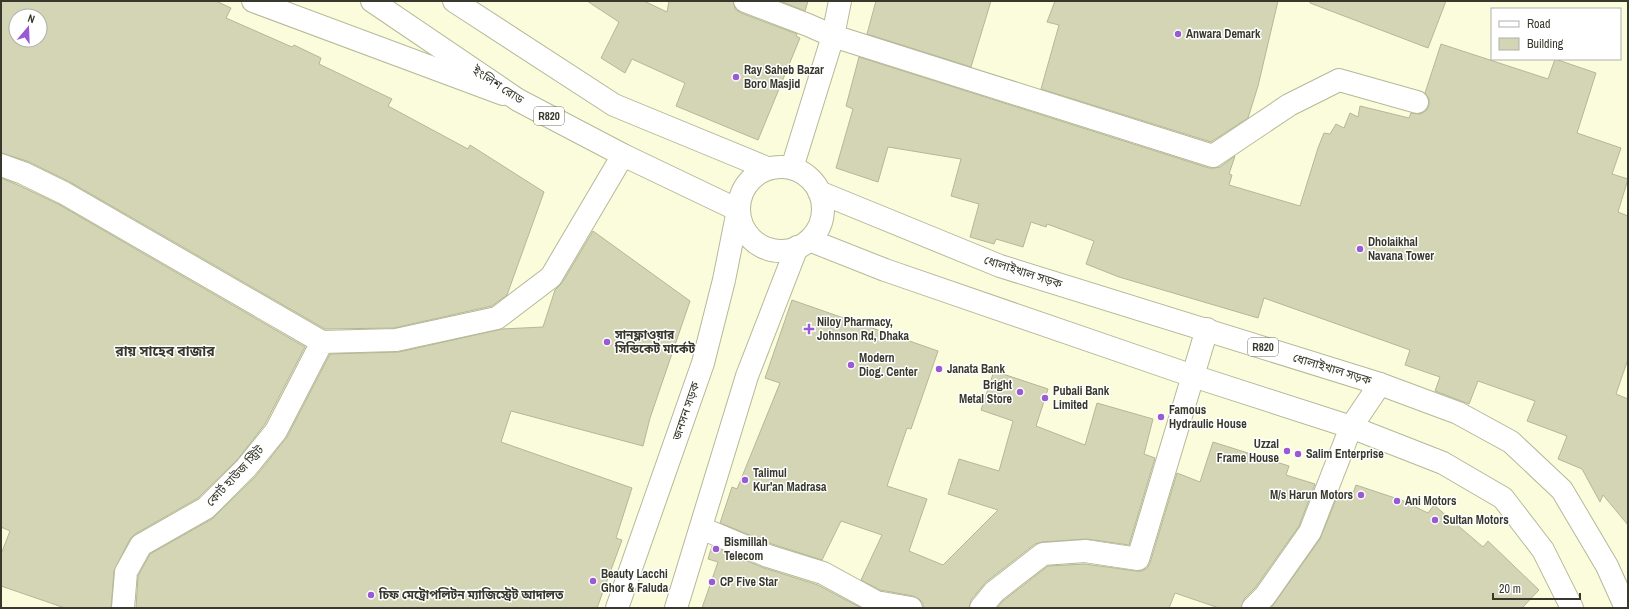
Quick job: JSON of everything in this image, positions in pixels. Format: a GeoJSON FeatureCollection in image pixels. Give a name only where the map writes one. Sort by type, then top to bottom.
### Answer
{"type":"FeatureCollection","features":[{"type":"Feature","properties":{"kind":"main road"},"geometry":{"type":"LineString","coordinates":[[253,1],[518,100]]}},
{"type":"Feature","properties":{"kind":"main road","name":"ইংলিশ রোড"},"geometry":{"type":"LineString","coordinates":[[372,1],[518,100],[623,155],[738,210]]}},
{"type":"Feature","properties":{"kind":"main road"},"geometry":{"type":"LineString","coordinates":[[745,1],[833,36],[1213,156],[1289,105],[1339,80],[1417,102]]}},
{"type":"Feature","properties":{"kind":"main road"},"geometry":{"type":"LineString","coordinates":[[792,168],[833,36],[840,1]]}},
{"type":"Feature","properties":{"kind":"main road"},"geometry":{"type":"LineString","coordinates":[[463,4],[614,105],[767,168]]}},
{"type":"Feature","properties":{"kind":"main road"},"geometry":{"type":"LineString","coordinates":[[1,165],[23,173],[64,192],[322,342],[396,340],[496,318],[551,277],[623,155]]}},
{"type":"Feature","properties":{"kind":"main road"},"geometry":{"type":"LineString","coordinates":[[676,608],[747,376],[803,244],[817,230],[822,218],[822,205],[819,192],[810,178],[792,168],[780,167],[767,168],[755,175],[746,184],[740,197],[738,210],[741,223],[748,235],[758,244],[770,249],[784,250],[803,244],[885,270],[1193,376],[1351,427],[1443,463],[1503,498],[1543,550],[1572,608]]}},
{"type":"Feature","properties":{"kind":"main road","name":"ধোলাইখাল সড়ক"},"geometry":{"type":"LineString","coordinates":[[819,192],[1000,266],[1380,384],[1458,413],[1511,442],[1562,490],[1607,566],[1626,608]]}},
{"type":"Feature","properties":{"kind":"main road","name":"জনসন সড়ক"},"geometry":{"type":"LineString","coordinates":[[617,608],[702,363],[724,280],[738,210]]}},
{"type":"Feature","properties":{"kind":"main road"},"geometry":{"type":"LineString","coordinates":[[980,608],[994,592],[1043,554],[1085,551],[1138,559],[1207,330]]}},
{"type":"Feature","properties":{"kind":"main road","name":"কোর্ট হাউজ স্ট্রিট"},"geometry":{"type":"LineString","coordinates":[[123,608],[126,572],[141,545],[206,508],[246,468],[276,431],[322,342]]}},
{"type":"Feature","properties":{"kind":"main road"},"geometry":{"type":"LineString","coordinates":[[1253,608],[1265,596],[1310,532],[1351,427],[1380,384]]}},
{"type":"Feature","properties":{"kind":"main road"},"geometry":{"type":"LineString","coordinates":[[701,528],[768,556],[823,573],[876,602],[911,608]]}},
{"type":"Feature","properties":{"kind":"building"},"geometry":{"type":"Polygon","coordinates":[[[1,1],[216,1],[231,8],[226,18],[292,47],[294,45],[321,58],[319,64],[392,99],[388,106],[468,149],[470,145],[544,192],[507,295],[492,306],[394,328],[325,329],[70,182],[27,161],[1,153],[1,1]]]}},
{"type":"Feature","properties":{"kind":"building"},"geometry":{"type":"Polygon","coordinates":[[[587,1],[644,1],[667,12],[669,1],[733,1],[735,9],[741,13],[797,34],[796,36],[800,38],[758,140],[676,106],[685,83],[632,59],[625,73],[601,58],[619,22],[587,1]]]}},
{"type":"Feature","properties":{"kind":"building"},"geometry":{"type":"Polygon","coordinates":[[[780,1],[808,1],[805,11],[780,1]]]}},
{"type":"Feature","properties":{"kind":"building"},"geometry":{"type":"Polygon","coordinates":[[[876,1],[991,1],[971,67],[867,34],[876,1]]]}},
{"type":"Feature","properties":{"kind":"building"},"geometry":{"type":"Polygon","coordinates":[[[1055,1],[1278,1],[1258,86],[1248,118],[1211,142],[1041,89],[1059,25],[1047,22],[1055,1]]]}},
{"type":"Feature","properties":{"kind":"building"},"geometry":{"type":"Polygon","coordinates":[[[1310,1],[1446,1],[1428,48],[1310,3],[1310,1]]]}},
{"type":"Feature","properties":{"kind":"building"},"geometry":{"type":"Polygon","coordinates":[[[1441,44],[1548,79],[1555,60],[1596,73],[1577,133],[1621,148],[1612,174],[1628,179],[1618,212],[1628,216],[1628,359],[1616,394],[1628,399],[1628,525],[1603,495],[1600,502],[1582,469],[1558,459],[1567,436],[1527,421],[1535,401],[1478,381],[1469,404],[1435,391],[1440,377],[1405,365],[1410,350],[1264,298],[1258,318],[1119,277],[1086,264],[1094,241],[1047,224],[1046,227],[1031,222],[1023,247],[996,239],[994,244],[970,237],[979,204],[951,196],[961,159],[888,147],[878,182],[836,168],[853,109],[846,106],[859,57],[1209,168],[1220,167],[1235,156],[1229,174],[1232,175],[1229,185],[1300,206],[1324,133],[1330,134],[1336,124],[1344,128],[1350,113],[1358,117],[1360,106],[1409,118],[1411,113],[1420,114],[1426,111],[1429,105],[1429,99],[1425,93],[1441,44]]]}},
{"type":"Feature","properties":{"kind":"building"},"geometry":{"type":"Polygon","coordinates":[[[1,178],[58,204],[305,347],[265,424],[237,460],[198,498],[135,534],[130,539],[114,571],[111,608],[65,608],[1,586],[1,554],[10,531],[1,527],[1,178]]]}},
{"type":"Feature","properties":{"kind":"building"},"geometry":{"type":"Polygon","coordinates":[[[593,231],[690,301],[650,418],[643,446],[511,411],[501,442],[632,488],[616,538],[622,540],[597,608],[136,608],[138,576],[150,554],[212,519],[256,476],[287,437],[330,354],[399,352],[502,329],[543,327],[555,290],[562,283],[593,231]]]}},
{"type":"Feature","properties":{"kind":"building"},"geometry":{"type":"Polygon","coordinates":[[[792,300],[938,351],[911,429],[907,428],[887,486],[927,499],[909,551],[943,565],[998,510],[948,494],[959,459],[999,471],[1013,421],[981,410],[994,371],[1048,389],[1036,426],[1085,445],[1097,403],[1153,419],[1144,454],[1155,458],[1129,545],[1087,539],[1042,542],[1035,544],[986,582],[971,600],[969,608],[923,608],[923,603],[913,596],[880,590],[861,580],[882,535],[841,521],[822,560],[772,544],[720,523],[732,487],[737,489],[780,383],[765,378],[792,300]]]}},
{"type":"Feature","properties":{"kind":"building"},"geometry":{"type":"Polygon","coordinates":[[[1213,442],[1289,466],[1286,475],[1315,484],[1299,526],[1255,588],[1244,599],[1241,608],[1219,608],[1175,593],[1169,608],[997,608],[1003,601],[1048,566],[1085,564],[1136,571],[1142,571],[1147,568],[1150,563],[1177,473],[1200,482],[1213,442]]]}},
{"type":"Feature","properties":{"kind":"building"},"geometry":{"type":"Polygon","coordinates":[[[1356,485],[1395,497],[1428,513],[1434,505],[1483,547],[1488,541],[1539,590],[1522,608],[1271,608],[1320,539],[1339,492],[1352,496],[1356,485]]]}},
{"type":"Feature","properties":{"kind":"building"},"geometry":{"type":"Polygon","coordinates":[[[712,546],[764,568],[818,585],[861,608],[702,608],[718,562],[708,559],[712,546]]]}},
{"type":"Feature","properties":{"kind":"place","name":"Anwara Demark"},"geometry":{"type":"Point","coordinates":[1178,34]}},
{"type":"Feature","properties":{"kind":"place","name":"Ray Saheb Bazar Boro Masjid"},"geometry":{"type":"Point","coordinates":[736,77]}},
{"type":"Feature","properties":{"kind":"place","name":"Dholaikhal Navana Tower"},"geometry":{"type":"Point","coordinates":[1360,249]}},
{"type":"Feature","properties":{"kind":"place","name":"Niloy Pharmacy, Johnson Rd, Dhaka"},"geometry":{"type":"Point","coordinates":[809,329]}},
{"type":"Feature","properties":{"kind":"place","name":"সানফ্লাওয়ার সিন্ডিকেট মার্কেট"},"geometry":{"type":"Point","coordinates":[607,342]}},
{"type":"Feature","properties":{"kind":"place","name":"Modern Diog. Center"},"geometry":{"type":"Point","coordinates":[851,365]}},
{"type":"Feature","properties":{"kind":"place","name":"Janata Bank"},"geometry":{"type":"Point","coordinates":[939,369]}},
{"type":"Feature","properties":{"kind":"place","name":"Bright Metal Store"},"geometry":{"type":"Point","coordinates":[1020,392]}},
{"type":"Feature","properties":{"kind":"place","name":"Pubali Bank Limited"},"geometry":{"type":"Point","coordinates":[1045,398]}},
{"type":"Feature","properties":{"kind":"place","name":"Famous Hydraulic House"},"geometry":{"type":"Point","coordinates":[1161,417]}},
{"type":"Feature","properties":{"kind":"place","name":"Uzzal Frame House"},"geometry":{"type":"Point","coordinates":[1287,451]}},
{"type":"Feature","properties":{"kind":"place","name":"Salim Enterprise"},"geometry":{"type":"Point","coordinates":[1298,454]}},
{"type":"Feature","properties":{"kind":"place","name":"Talimul Kur'an Madrasa"},"geometry":{"type":"Point","coordinates":[745,480]}},
{"type":"Feature","properties":{"kind":"place","name":"M/s Harun Motors"},"geometry":{"type":"Point","coordinates":[1361,495]}},
{"type":"Feature","properties":{"kind":"place","name":"Ani Motors"},"geometry":{"type":"Point","coordinates":[1397,501]}},
{"type":"Feature","properties":{"kind":"place","name":"Sultan Motors"},"geometry":{"type":"Point","coordinates":[1435,520]}},
{"type":"Feature","properties":{"kind":"place","name":"Bismillah Telecom"},"geometry":{"type":"Point","coordinates":[716,549]}},
{"type":"Feature","properties":{"kind":"place","name":"Beauty Lacchi Ghor & Faluda"},"geometry":{"type":"Point","coordinates":[593,581]}},
{"type":"Feature","properties":{"kind":"place","name":"CP Five Star"},"geometry":{"type":"Point","coordinates":[712,582]}},
{"type":"Feature","properties":{"kind":"place","name":"চিফ মেট্রোপলিটন ম্যাজিস্ট্রেট আদালত"},"geometry":{"type":"Point","coordinates":[371,595]}},
{"type":"Feature","properties":{"kind":"district","name":"রায় সাহেব বাজার"},"geometry":{"type":"Point","coordinates":[165,351]}}]}
